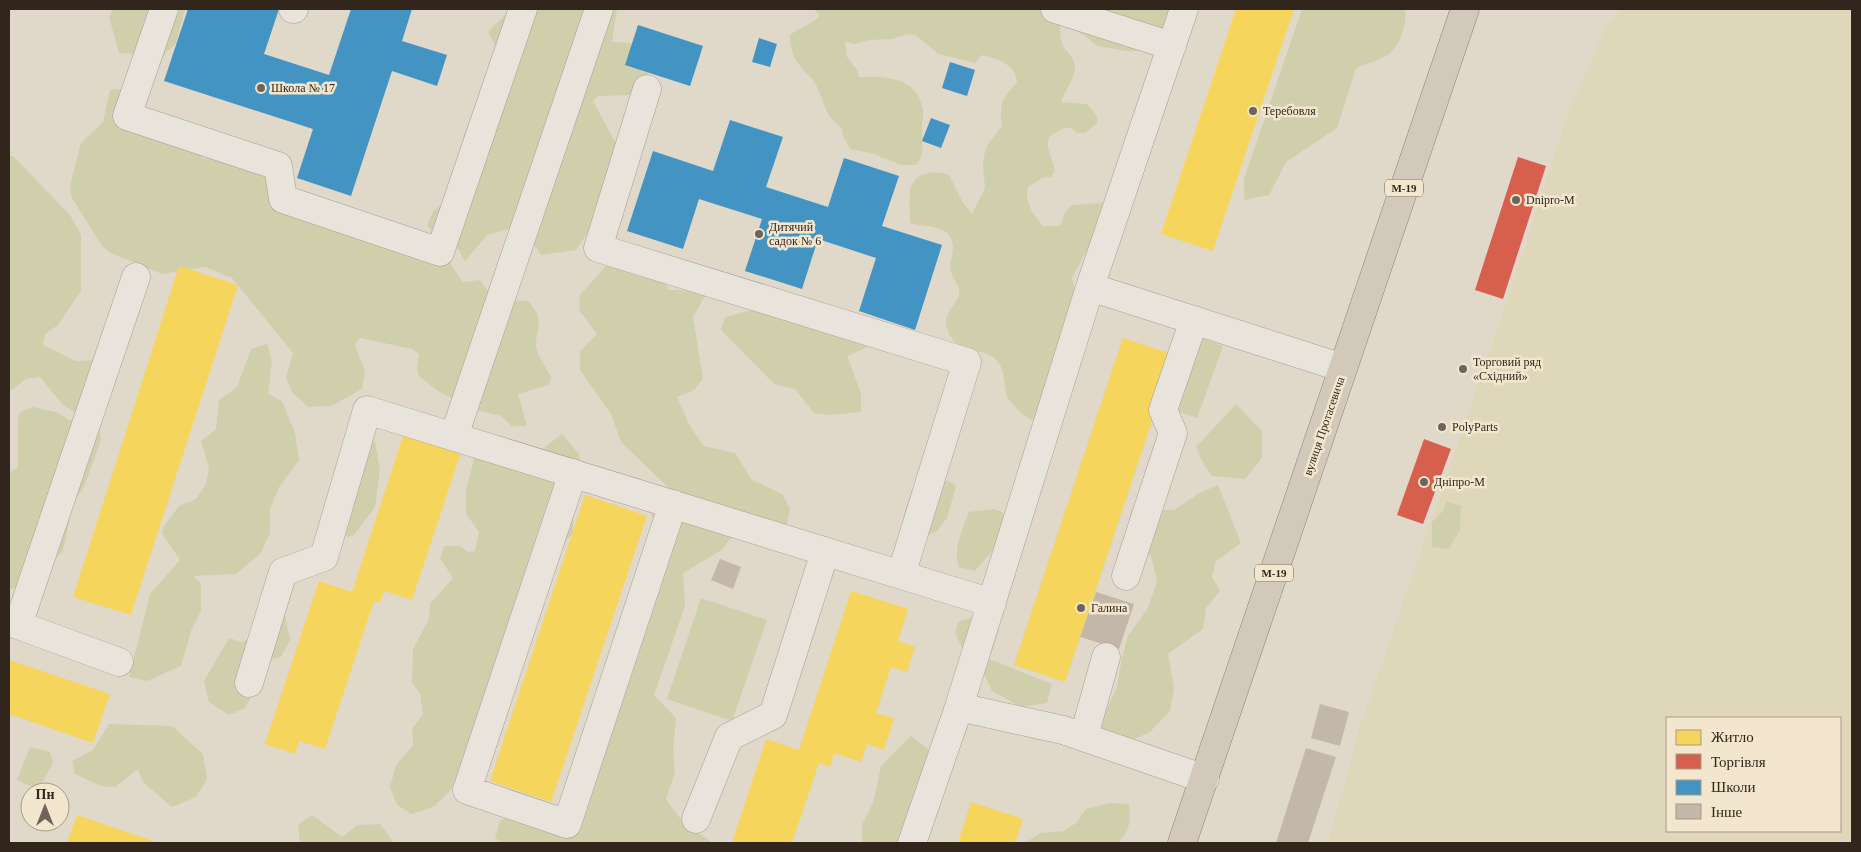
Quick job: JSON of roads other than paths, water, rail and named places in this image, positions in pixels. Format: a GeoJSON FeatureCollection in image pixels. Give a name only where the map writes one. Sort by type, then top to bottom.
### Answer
{"type":"FeatureCollection","features":[{"type":"Feature","properties":{"kind":"highway","name":"вулиця Протасевича"},"geometry":{"type":"LineString","coordinates":[[1182,843],[1465,9]]}},
{"type":"Feature","properties":{"kind":"lane"},"geometry":{"type":"LineString","coordinates":[[164,9],[127,116],[278,166],[283,199],[440,252],[523,9]]}},
{"type":"Feature","properties":{"kind":"lane"},"geometry":{"type":"LineString","coordinates":[[454,436],[599,9]]}},
{"type":"Feature","properties":{"kind":"lane"},"geometry":{"type":"LineString","coordinates":[[1055,9],[1172,46]]}},
{"type":"Feature","properties":{"kind":"lane"},"geometry":{"type":"LineString","coordinates":[[912,843],[960,707],[1090,287],[1184,9]]}},
{"type":"Feature","properties":{"kind":"lane"},"geometry":{"type":"LineString","coordinates":[[647,90],[598,248],[967,362],[901,575]]}},
{"type":"Feature","properties":{"kind":"lane"},"geometry":{"type":"LineString","coordinates":[[119,662],[13,623],[136,277]]}},
{"type":"Feature","properties":{"kind":"lane"},"geometry":{"type":"LineString","coordinates":[[1090,287],[1343,368]]}},
{"type":"Feature","properties":{"kind":"lane"},"geometry":{"type":"LineString","coordinates":[[1126,576],[1173,433],[1163,410],[1194,320]]}},
{"type":"Feature","properties":{"kind":"lane"},"geometry":{"type":"LineString","coordinates":[[249,683],[284,572],[324,557],[367,410],[992,603]]}},
{"type":"Feature","properties":{"kind":"lane"},"geometry":{"type":"LineString","coordinates":[[573,473],[467,790],[567,824],[673,504]]}},
{"type":"Feature","properties":{"kind":"lane"},"geometry":{"type":"LineString","coordinates":[[696,819],[729,737],[773,714],[825,552]]}},
{"type":"Feature","properties":{"kind":"lane"},"geometry":{"type":"LineString","coordinates":[[1084,736],[1106,657]]}},
{"type":"Feature","properties":{"kind":"lane"},"geometry":{"type":"LineString","coordinates":[[960,707],[1064,730],[1205,779]]}},
{"type":"Feature","properties":{"kind":"place","name":"Школа № 17"},"geometry":{"type":"Point","coordinates":[261,88]}},
{"type":"Feature","properties":{"kind":"place","name":"Теребовля"},"geometry":{"type":"Point","coordinates":[1253,111]}},
{"type":"Feature","properties":{"kind":"place","name":"Dnipro-M"},"geometry":{"type":"Point","coordinates":[1516,200]}},
{"type":"Feature","properties":{"kind":"place","name":"Дитячий садок № 6"},"geometry":{"type":"Point","coordinates":[759,234]}},
{"type":"Feature","properties":{"kind":"place","name":"Торговий ряд «Східний»"},"geometry":{"type":"Point","coordinates":[1463,369]}},
{"type":"Feature","properties":{"kind":"place","name":"PolyParts"},"geometry":{"type":"Point","coordinates":[1442,427]}},
{"type":"Feature","properties":{"kind":"place","name":"Дніпро-М"},"geometry":{"type":"Point","coordinates":[1424,482]}},
{"type":"Feature","properties":{"kind":"place","name":"Галина"},"geometry":{"type":"Point","coordinates":[1081,608]}}]}
